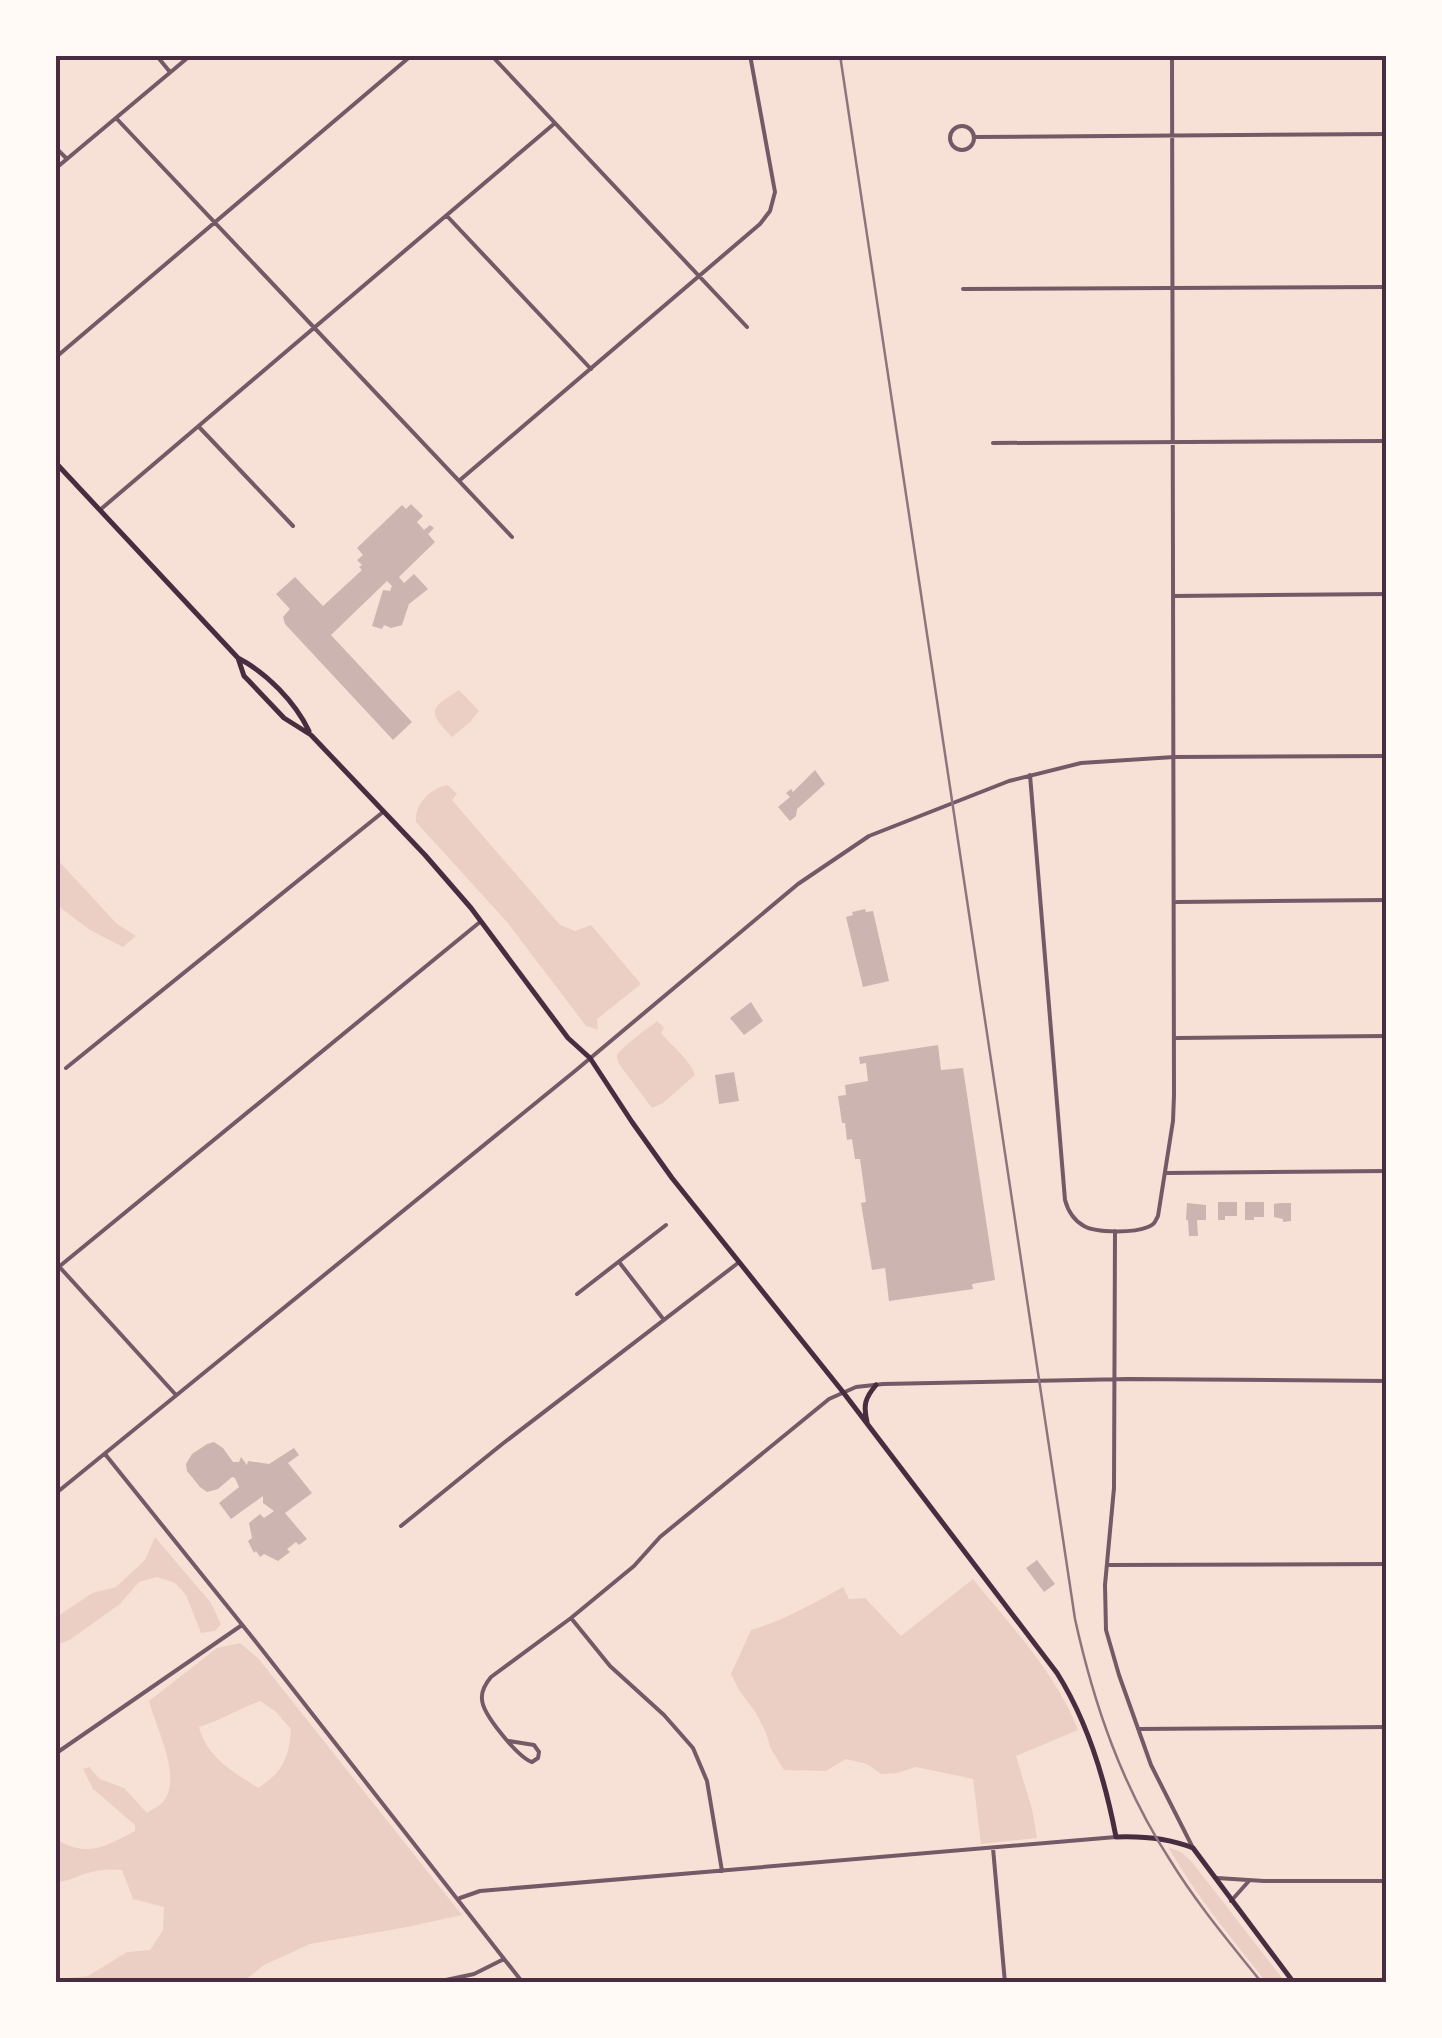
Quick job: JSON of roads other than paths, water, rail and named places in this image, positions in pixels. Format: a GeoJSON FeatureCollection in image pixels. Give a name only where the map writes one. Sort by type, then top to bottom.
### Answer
{"type":"FeatureCollection","features":[{"type":"Feature","properties":{"kind":"main road"},"geometry":{"type":"LineString","coordinates":[[55,462],[238,658],[256,668],[288,700],[311,735]]}},
{"type":"Feature","properties":{"kind":"main road"},"geometry":{"type":"LineString","coordinates":[[238,658],[248,680],[284,718],[311,735],[440,872],[568,1038],[590,1058],[632,1122],[738,1263],[843,1392],[1039,1649],[1074,1698],[1088,1733],[1116,1836],[1176,1841],[1193,1848],[1294,1983]]}},
{"type":"Feature","properties":{"kind":"main road"},"geometry":{"type":"LineString","coordinates":[[868,1425],[865,1398],[876,1384]]}},
{"type":"Feature","properties":{"kind":"street"},"geometry":{"type":"LineString","coordinates":[[156,55],[170,72]]}},
{"type":"Feature","properties":{"kind":"street"},"geometry":{"type":"LineString","coordinates":[[55,169],[190,55]]}},
{"type":"Feature","properties":{"kind":"street"},"geometry":{"type":"LineString","coordinates":[[55,358],[412,55]]}},
{"type":"Feature","properties":{"kind":"street"},"geometry":{"type":"LineString","coordinates":[[491,55],[748,327]]}},
{"type":"Feature","properties":{"kind":"street"},"geometry":{"type":"LineString","coordinates":[[460,481],[765,220],[774,200],[774,179],[750,55]]}},
{"type":"Feature","properties":{"kind":"street"},"geometry":{"type":"LineString","coordinates":[[1030,775],[1064,1200],[1072,1217],[1087,1228],[1145,1228],[1158,1216],[1166,1172],[1173,1121],[1175,1038],[1172,55]]}},
{"type":"Feature","properties":{"kind":"street"},"geometry":{"type":"LineString","coordinates":[[116,118],[512,537]]}},
{"type":"Feature","properties":{"kind":"street"},"geometry":{"type":"LineString","coordinates":[[100,510],[555,123]]}},
{"type":"Feature","properties":{"kind":"street"},"geometry":{"type":"LineString","coordinates":[[960,126],[971,130],[974,137],[970,148],[962,150],[954,148],[950,138],[952,130],[960,126]]}},
{"type":"Feature","properties":{"kind":"street"},"geometry":{"type":"LineString","coordinates":[[974,137],[1387,134]]}},
{"type":"Feature","properties":{"kind":"street"},"geometry":{"type":"LineString","coordinates":[[55,146],[66,159]]}},
{"type":"Feature","properties":{"kind":"street"},"geometry":{"type":"LineString","coordinates":[[446,216],[590,369]]}},
{"type":"Feature","properties":{"kind":"street"},"geometry":{"type":"LineString","coordinates":[[962,289],[1387,287]]}},
{"type":"Feature","properties":{"kind":"street"},"geometry":{"type":"LineString","coordinates":[[198,426],[293,526]]}},
{"type":"Feature","properties":{"kind":"street"},"geometry":{"type":"LineString","coordinates":[[993,443],[1387,440]]}},
{"type":"Feature","properties":{"kind":"street"},"geometry":{"type":"LineString","coordinates":[[1174,596],[1387,594]]}},
{"type":"Feature","properties":{"kind":"street"},"geometry":{"type":"LineString","coordinates":[[55,1494],[798,884],[880,831],[973,794],[1082,763],[1174,757],[1387,756]]}},
{"type":"Feature","properties":{"kind":"street"},"geometry":{"type":"LineString","coordinates":[[66,1068],[384,812]]}},
{"type":"Feature","properties":{"kind":"street"},"geometry":{"type":"LineString","coordinates":[[1175,902],[1387,900]]}},
{"type":"Feature","properties":{"kind":"street"},"geometry":{"type":"LineString","coordinates":[[176,1395],[56,1266],[480,922]]}},
{"type":"Feature","properties":{"kind":"street"},"geometry":{"type":"LineString","coordinates":[[1175,1038],[1387,1036]]}},
{"type":"Feature","properties":{"kind":"street"},"geometry":{"type":"LineString","coordinates":[[1166,1172],[1387,1171]]}},
{"type":"Feature","properties":{"kind":"street"},"geometry":{"type":"LineString","coordinates":[[577,1294],[666,1225]]}},
{"type":"Feature","properties":{"kind":"street"},"geometry":{"type":"LineString","coordinates":[[1115,1230],[1114,1488],[1104,1612],[1106,1630],[1138,1730],[1193,1848]]}},
{"type":"Feature","properties":{"kind":"street"},"geometry":{"type":"LineString","coordinates":[[618,1262],[664,1320]]}},
{"type":"Feature","properties":{"kind":"street"},"geometry":{"type":"LineString","coordinates":[[401,1526],[738,1263]]}},
{"type":"Feature","properties":{"kind":"street"},"geometry":{"type":"LineString","coordinates":[[509,1741],[534,1745],[538,1758],[528,1761],[509,1741],[483,1706],[482,1693],[491,1677],[571,1618],[634,1566],[660,1537],[789,1430],[843,1392],[876,1384],[1387,1381]]}},
{"type":"Feature","properties":{"kind":"street"},"geometry":{"type":"LineString","coordinates":[[104,1454],[523,1983]]}},
{"type":"Feature","properties":{"kind":"street"},"geometry":{"type":"LineString","coordinates":[[1107,1565],[1387,1564]]}},
{"type":"Feature","properties":{"kind":"street"},"geometry":{"type":"LineString","coordinates":[[571,1618],[610,1666],[664,1715],[692,1748],[706,1781],[722,1871]]}},
{"type":"Feature","properties":{"kind":"street"},"geometry":{"type":"LineString","coordinates":[[55,1754],[242,1625]]}},
{"type":"Feature","properties":{"kind":"street"},"geometry":{"type":"LineString","coordinates":[[1138,1730],[1387,1727]]}},
{"type":"Feature","properties":{"kind":"street"},"geometry":{"type":"LineString","coordinates":[[458,1899],[480,1891],[1116,1836]]}},
{"type":"Feature","properties":{"kind":"street"},"geometry":{"type":"LineString","coordinates":[[993,1848],[1004,1983]]}},
{"type":"Feature","properties":{"kind":"street"},"geometry":{"type":"LineString","coordinates":[[1213,1878],[1387,1881]]}},
{"type":"Feature","properties":{"kind":"street"},"geometry":{"type":"LineString","coordinates":[[1231,1901],[1250,1880]]}},
{"type":"Feature","properties":{"kind":"street"},"geometry":{"type":"LineString","coordinates":[[432,1983],[474,1974],[504,1959]]}},
{"type":"Feature","properties":{"kind":"railway"},"geometry":{"type":"LineString","coordinates":[[840,55],[1075,1619],[1101,1714],[1138,1803],[1191,1892],[1262,1983]]}}]}
